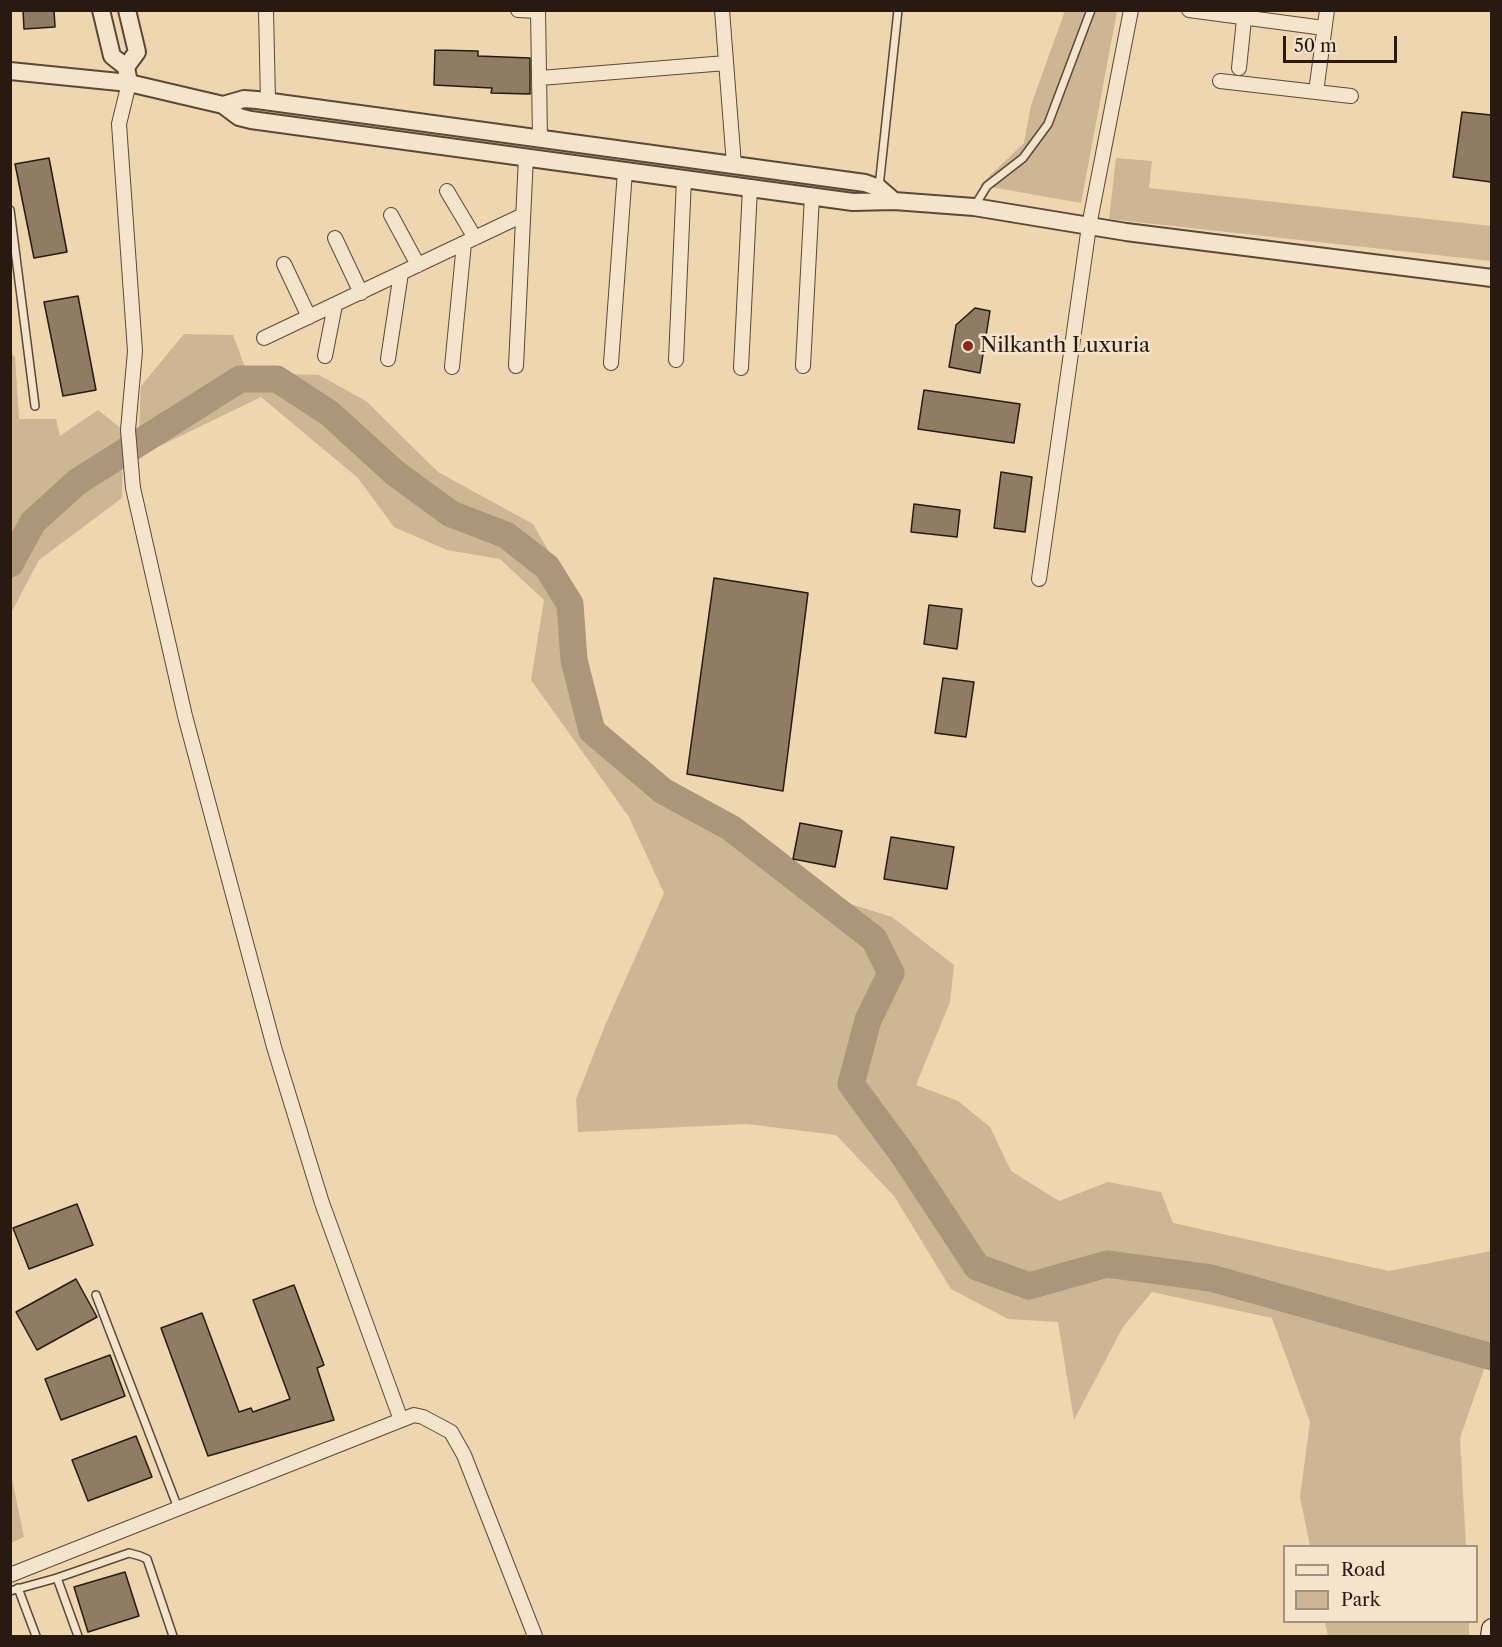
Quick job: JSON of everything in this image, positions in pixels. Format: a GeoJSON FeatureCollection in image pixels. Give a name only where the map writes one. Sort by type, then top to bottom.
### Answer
{"type":"FeatureCollection","features":[{"type":"Feature","properties":{"kind":"main road"},"geometry":{"type":"LineString","coordinates":[[1491,1629],[1491,1636]]}},
{"type":"Feature","properties":{"kind":"street"},"geometry":{"type":"LineString","coordinates":[[101,10],[112,56],[128,75]]}},
{"type":"Feature","properties":{"kind":"street"},"geometry":{"type":"LineString","coordinates":[[127,10],[137,52],[128,75],[119,124],[135,351],[128,430],[131,467],[185,716],[274,1047],[322,1203],[401,1420]]}},
{"type":"Feature","properties":{"kind":"street"},"geometry":{"type":"LineString","coordinates":[[266,10],[268,101]]}},
{"type":"Feature","properties":{"kind":"street"},"geometry":{"type":"LineString","coordinates":[[518,10],[538,11],[540,139]]}},
{"type":"Feature","properties":{"kind":"street"},"geometry":{"type":"LineString","coordinates":[[722,10],[734,165]]}},
{"type":"Feature","properties":{"kind":"street"},"geometry":{"type":"LineString","coordinates":[[1038,579],[1089,226],[1131,10]]}},
{"type":"Feature","properties":{"kind":"street"},"geometry":{"type":"LineString","coordinates":[[1190,10],[1245,14],[1324,28]]}},
{"type":"Feature","properties":{"kind":"street"},"geometry":{"type":"LineString","coordinates":[[1316,92],[1327,10]]}},
{"type":"Feature","properties":{"kind":"street"},"geometry":{"type":"LineString","coordinates":[[1239,68],[1245,14]]}},
{"type":"Feature","properties":{"kind":"street"},"geometry":{"type":"LineString","coordinates":[[540,78],[726,63]]}},
{"type":"Feature","properties":{"kind":"street"},"geometry":{"type":"LineString","coordinates":[[10,71],[128,75],[223,105],[239,117],[251,120],[853,202],[894,201],[974,207],[1089,226],[1491,278]]}},
{"type":"Feature","properties":{"kind":"street"},"geometry":{"type":"LineString","coordinates":[[1220,81],[1351,96]]}},
{"type":"Feature","properties":{"kind":"street"},"geometry":{"type":"LineString","coordinates":[[223,105],[244,99],[268,101],[865,183],[879,188],[894,201]]}},
{"type":"Feature","properties":{"kind":"street"},"geometry":{"type":"LineString","coordinates":[[516,366],[526,157]]}},
{"type":"Feature","properties":{"kind":"street"},"geometry":{"type":"LineString","coordinates":[[611,363],[625,171]]}},
{"type":"Feature","properties":{"kind":"street"},"geometry":{"type":"LineString","coordinates":[[676,360],[684,179]]}},
{"type":"Feature","properties":{"kind":"street"},"geometry":{"type":"LineString","coordinates":[[741,368],[750,188]]}},
{"type":"Feature","properties":{"kind":"street"},"geometry":{"type":"LineString","coordinates":[[447,191],[469,241],[452,367]]}},
{"type":"Feature","properties":{"kind":"street"},"geometry":{"type":"LineString","coordinates":[[803,366],[812,196]]}},
{"type":"Feature","properties":{"kind":"street"},"geometry":{"type":"LineString","coordinates":[[391,215],[418,265]]}},
{"type":"Feature","properties":{"kind":"street"},"geometry":{"type":"LineString","coordinates":[[264,338],[523,215]]}},
{"type":"Feature","properties":{"kind":"street"},"geometry":{"type":"LineString","coordinates":[[335,238],[361,292]]}},
{"type":"Feature","properties":{"kind":"street"},"geometry":{"type":"LineString","coordinates":[[284,264],[309,317]]}},
{"type":"Feature","properties":{"kind":"street"},"geometry":{"type":"LineString","coordinates":[[388,359],[401,273]]}},
{"type":"Feature","properties":{"kind":"street"},"geometry":{"type":"LineString","coordinates":[[325,356],[335,305]]}},
{"type":"Feature","properties":{"kind":"street"},"geometry":{"type":"LineString","coordinates":[[10,1575],[414,1415],[423,1417],[451,1432],[464,1455],[536,1636]]}},
{"type":"Feature","properties":{"kind":"lane"},"geometry":{"type":"LineString","coordinates":[[879,188],[898,10]]}},
{"type":"Feature","properties":{"kind":"lane"},"geometry":{"type":"LineString","coordinates":[[974,207],[987,186],[1023,158],[1048,124],[1091,10]]}},
{"type":"Feature","properties":{"kind":"lane"},"geometry":{"type":"LineString","coordinates":[[10,210],[35,406]]}},
{"type":"Feature","properties":{"kind":"lane"},"geometry":{"type":"LineString","coordinates":[[96,1295],[178,1508]]}},
{"type":"Feature","properties":{"kind":"lane"},"geometry":{"type":"LineString","coordinates":[[36,1636],[14,1589],[57,1578],[129,1553],[147,1559],[173,1636]]}},
{"type":"Feature","properties":{"kind":"lane"},"geometry":{"type":"LineString","coordinates":[[40,1563],[42,1582]]}},
{"type":"Feature","properties":{"kind":"lane"},"geometry":{"type":"LineString","coordinates":[[57,1578],[78,1636]]}},
{"type":"Feature","properties":{"kind":"green space"},"geometry":{"type":"Polygon","coordinates":[[[1065,11],[1117,11],[1081,203],[980,185],[1024,143],[1031,105],[1065,11]]]}},
{"type":"Feature","properties":{"kind":"green space"},"geometry":{"type":"Polygon","coordinates":[[[1116,158],[1152,161],[1149,188],[1491,226],[1491,261],[1109,219],[1116,158]]]}},
{"type":"Feature","properties":{"kind":"green space"},"geometry":{"type":"Polygon","coordinates":[[[184,334],[233,335],[245,367],[257,373],[319,375],[366,401],[438,472],[533,524],[573,593],[561,663],[585,733],[626,770],[787,884],[892,917],[954,965],[950,1002],[916,1085],[958,1101],[990,1127],[1011,1171],[1059,1201],[1108,1182],[1161,1192],[1173,1223],[1389,1271],[1491,1251],[1491,1349],[1460,1438],[1466,1545],[1310,1545],[1300,1497],[1310,1422],[1272,1318],[1152,1292],[1123,1327],[1074,1420],[1058,1322],[1008,1319],[951,1289],[894,1196],[836,1135],[747,1124],[578,1132],[576,1099],[606,1023],[664,893],[629,817],[531,680],[544,600],[500,559],[447,550],[394,527],[358,478],[261,397],[160,446],[139,430],[141,386],[184,334]]]}},
{"type":"Feature","properties":{"kind":"green space"},"geometry":{"type":"Polygon","coordinates":[[[11,353],[15,357],[19,419],[56,419],[60,436],[98,410],[123,430],[122,498],[39,560],[11,613],[11,353]]]}},
{"type":"Feature","properties":{"kind":"green space"},"geometry":{"type":"Polygon","coordinates":[[[11,1474],[24,1537],[10,1543],[11,1474]]]}},
{"type":"Feature","properties":{"kind":"green space"},"geometry":{"type":"Polygon","coordinates":[[[1325,1623],[1469,1623],[1469,1636],[1328,1636],[1325,1623]]]}},
{"type":"Feature","properties":{"kind":"building"},"geometry":{"type":"Polygon","coordinates":[[[23,10],[54,10],[55,27],[24,29],[23,10]]]}},
{"type":"Feature","properties":{"kind":"building"},"geometry":{"type":"Polygon","coordinates":[[[435,50],[478,51],[478,56],[530,58],[530,94],[491,93],[492,88],[434,85],[435,50]]]}},
{"type":"Feature","properties":{"kind":"building"},"geometry":{"type":"Polygon","coordinates":[[[1462,112],[1491,115],[1491,182],[1453,177],[1462,112]]]}},
{"type":"Feature","properties":{"kind":"building"},"geometry":{"type":"Polygon","coordinates":[[[49,158],[67,252],[34,258],[15,164],[49,158]]]}},
{"type":"Feature","properties":{"kind":"building"},"geometry":{"type":"Polygon","coordinates":[[[78,296],[96,390],[63,396],[44,302],[78,296]]]}},
{"type":"Feature","properties":{"kind":"building","name":"Nilkanth Luxuria"},"geometry":{"type":"Polygon","coordinates":[[[975,308],[990,311],[980,373],[949,367],[956,325],[975,308]]]}},
{"type":"Feature","properties":{"kind":"building"},"geometry":{"type":"Polygon","coordinates":[[[924,390],[1020,404],[1014,443],[918,429],[924,390]]]}},
{"type":"Feature","properties":{"kind":"building"},"geometry":{"type":"Polygon","coordinates":[[[1001,472],[1032,477],[1025,532],[994,528],[1001,472]]]}},
{"type":"Feature","properties":{"kind":"building"},"geometry":{"type":"Polygon","coordinates":[[[914,504],[960,510],[957,537],[911,532],[914,504]]]}},
{"type":"Feature","properties":{"kind":"building"},"geometry":{"type":"Polygon","coordinates":[[[714,578],[808,593],[783,791],[687,774],[714,578]]]}},
{"type":"Feature","properties":{"kind":"building"},"geometry":{"type":"Polygon","coordinates":[[[929,605],[962,609],[957,649],[924,644],[929,605]]]}},
{"type":"Feature","properties":{"kind":"building"},"geometry":{"type":"Polygon","coordinates":[[[943,678],[974,682],[966,737],[935,733],[943,678]]]}},
{"type":"Feature","properties":{"kind":"building"},"geometry":{"type":"Polygon","coordinates":[[[800,823],[842,831],[835,867],[793,859],[800,823]]]}},
{"type":"Feature","properties":{"kind":"building"},"geometry":{"type":"Polygon","coordinates":[[[891,837],[954,847],[947,889],[884,879],[891,837]]]}},
{"type":"Feature","properties":{"kind":"building"},"geometry":{"type":"Polygon","coordinates":[[[77,1204],[93,1245],[29,1269],[13,1228],[77,1204]]]}},
{"type":"Feature","properties":{"kind":"building"},"geometry":{"type":"Polygon","coordinates":[[[76,1279],[97,1317],[37,1350],[16,1312],[76,1279]]]}},
{"type":"Feature","properties":{"kind":"building"},"geometry":{"type":"Polygon","coordinates":[[[294,1285],[324,1365],[317,1368],[334,1420],[208,1456],[161,1328],[202,1313],[239,1412],[251,1408],[253,1412],[290,1399],[253,1300],[294,1285]]]}},
{"type":"Feature","properties":{"kind":"building"},"geometry":{"type":"Polygon","coordinates":[[[110,1355],[125,1396],[61,1420],[45,1379],[110,1355]]]}},
{"type":"Feature","properties":{"kind":"building"},"geometry":{"type":"Polygon","coordinates":[[[136,1436],[152,1477],[88,1501],[72,1460],[136,1436]]]}},
{"type":"Feature","properties":{"kind":"building"},"geometry":{"type":"Polygon","coordinates":[[[125,1572],[139,1616],[88,1632],[74,1587],[125,1572]]]}},
{"type":"Feature","properties":{"kind":"waterway"},"geometry":{"type":"LineString","coordinates":[[10,564],[33,522],[77,482],[240,379],[277,379],[329,413],[395,473],[451,514],[506,535],[547,567],[570,604],[574,660],[592,731],[663,791],[731,828],[874,939],[891,973],[868,1020],[851,1084],[904,1156],[977,1267],[1029,1286],[1107,1264],[1211,1278],[1492,1357]]}},
{"type":"Feature","properties":{"kind":"place","name":"Nilkanth Luxuria"},"geometry":{"type":"Point","coordinates":[968,346]}}]}
